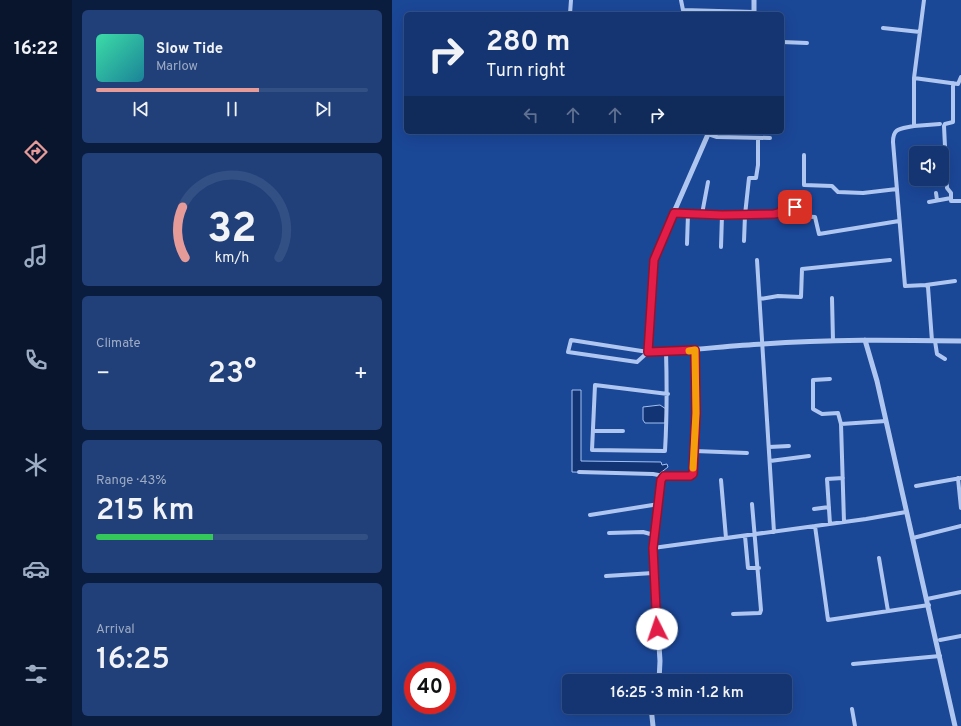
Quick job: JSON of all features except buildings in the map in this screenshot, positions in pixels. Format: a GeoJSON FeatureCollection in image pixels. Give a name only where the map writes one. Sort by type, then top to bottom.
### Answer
{"type":"FeatureCollection","features":[{"type":"Feature","properties":{"kind":"street"},"geometry":{"type":"LineString","coordinates":[[570,12],[571,0]]}},
{"type":"Feature","properties":{"kind":"street"},"geometry":{"type":"LineString","coordinates":[[681,0],[683,10],[730,12]]}},
{"type":"Feature","properties":{"kind":"street"},"geometry":{"type":"LineString","coordinates":[[754,0],[754,12]]}},
{"type":"Feature","properties":{"kind":"street"},"geometry":{"type":"LineString","coordinates":[[914,126],[914,78],[924,0]]}},
{"type":"Feature","properties":{"kind":"street"},"geometry":{"type":"LineString","coordinates":[[883,28],[920,32]]}},
{"type":"Feature","properties":{"kind":"street"},"geometry":{"type":"LineString","coordinates":[[784,42],[807,43]]}},
{"type":"Feature","properties":{"kind":"street"},"geometry":{"type":"LineString","coordinates":[[914,78],[958,84],[961,77]]}},
{"type":"Feature","properties":{"kind":"street"},"geometry":{"type":"LineString","coordinates":[[944,146],[944,126],[945,124],[953,122],[953,83]]}},
{"type":"Feature","properties":{"kind":"street"},"geometry":{"type":"LineString","coordinates":[[940,124],[914,126],[895,130],[893,133],[905,286],[955,281]]}},
{"type":"Feature","properties":{"kind":"street"},"geometry":{"type":"LineString","coordinates":[[708,134],[654,260],[648,352],[637,362],[568,352],[570,340],[648,352],[833,341],[961,341]]}},
{"type":"Feature","properties":{"kind":"street"},"geometry":{"type":"LineString","coordinates":[[710,134],[717,137],[770,138]]}},
{"type":"Feature","properties":{"kind":"street"},"geometry":{"type":"LineString","coordinates":[[744,241],[749,178],[756,178],[758,165],[758,138]]}},
{"type":"Feature","properties":{"kind":"street"},"geometry":{"type":"LineString","coordinates":[[804,155],[804,185],[832,186],[838,192],[863,192],[897,189]]}},
{"type":"Feature","properties":{"kind":"street"},"geometry":{"type":"LineString","coordinates":[[702,214],[708,182]]}},
{"type":"Feature","properties":{"kind":"street"},"geometry":{"type":"LineString","coordinates":[[947,186],[950,191],[951,201],[961,201]]}},
{"type":"Feature","properties":{"kind":"street"},"geometry":{"type":"LineString","coordinates":[[936,193],[937,200]]}},
{"type":"Feature","properties":{"kind":"street"},"geometry":{"type":"LineString","coordinates":[[929,202],[951,198]]}},
{"type":"Feature","properties":{"kind":"street"},"geometry":{"type":"LineString","coordinates":[[674,213],[745,215],[779,213],[783,208],[797,207],[799,216],[815,217],[819,234],[899,221]]}},
{"type":"Feature","properties":{"kind":"street"},"geometry":{"type":"LineString","coordinates":[[687,244],[688,214]]}},
{"type":"Feature","properties":{"kind":"street"},"geometry":{"type":"LineString","coordinates":[[721,247],[722,215]]}},
{"type":"Feature","properties":{"kind":"street"},"geometry":{"type":"LineString","coordinates":[[757,260],[764,344],[774,532]]}},
{"type":"Feature","properties":{"kind":"street"},"geometry":{"type":"LineString","coordinates":[[760,299],[778,296],[801,297],[802,269],[890,260]]}},
{"type":"Feature","properties":{"kind":"street"},"geometry":{"type":"LineString","coordinates":[[926,285],[930,293],[933,341],[938,354],[945,359]]}},
{"type":"Feature","properties":{"kind":"street"},"geometry":{"type":"LineString","coordinates":[[832,298],[833,341]]}},
{"type":"Feature","properties":{"kind":"street"},"geometry":{"type":"LineString","coordinates":[[865,340],[877,381],[956,726]]}},
{"type":"Feature","properties":{"kind":"street"},"geometry":{"type":"LineString","coordinates":[[579,472],[653,474],[664,476],[690,476],[693,474],[696,413],[695,350]]}},
{"type":"Feature","properties":{"kind":"street"},"geometry":{"type":"LineString","coordinates":[[666,351],[668,394],[665,451],[592,450],[595,385],[668,394]]}},
{"type":"Feature","properties":{"kind":"street"},"geometry":{"type":"LineString","coordinates":[[830,379],[813,380],[813,408],[815,411],[822,414],[838,413],[841,424],[844,522]]}},
{"type":"Feature","properties":{"kind":"street"},"geometry":{"type":"LineString","coordinates":[[841,424],[886,421]]}},
{"type":"Feature","properties":{"kind":"street"},"geometry":{"type":"LineString","coordinates":[[593,431],[623,431]]}},
{"type":"Feature","properties":{"kind":"street"},"geometry":{"type":"LineString","coordinates":[[769,447],[789,446]]}},
{"type":"Feature","properties":{"kind":"street"},"geometry":{"type":"LineString","coordinates":[[695,451],[747,453]]}},
{"type":"Feature","properties":{"kind":"street"},"geometry":{"type":"LineString","coordinates":[[770,461],[809,456]]}},
{"type":"Feature","properties":{"kind":"street"},"geometry":{"type":"LineString","coordinates":[[659,674],[660,661],[653,573],[653,548],[661,480],[664,476]]}},
{"type":"Feature","properties":{"kind":"street"},"geometry":{"type":"LineString","coordinates":[[830,524],[827,479],[843,478]]}},
{"type":"Feature","properties":{"kind":"street"},"geometry":{"type":"LineString","coordinates":[[916,486],[959,478],[961,508]]}},
{"type":"Feature","properties":{"kind":"street"},"geometry":{"type":"LineString","coordinates":[[721,480],[726,538]]}},
{"type":"Feature","properties":{"kind":"street"},"geometry":{"type":"LineString","coordinates":[[590,515],[659,504]]}},
{"type":"Feature","properties":{"kind":"street"},"geometry":{"type":"LineString","coordinates":[[733,614],[761,612],[759,568],[752,504]]}},
{"type":"Feature","properties":{"kind":"street"},"geometry":{"type":"LineString","coordinates":[[814,509],[829,508]]}},
{"type":"Feature","properties":{"kind":"street"},"geometry":{"type":"LineString","coordinates":[[653,548],[774,532],[906,512]]}},
{"type":"Feature","properties":{"kind":"street"},"geometry":{"type":"LineString","coordinates":[[815,526],[828,620],[888,611],[928,602],[961,592]]}},
{"type":"Feature","properties":{"kind":"street"},"geometry":{"type":"LineString","coordinates":[[913,538],[961,526]]}},
{"type":"Feature","properties":{"kind":"street"},"geometry":{"type":"LineString","coordinates":[[608,533],[636,532],[654,535]]}},
{"type":"Feature","properties":{"kind":"street"},"geometry":{"type":"LineString","coordinates":[[745,536],[748,568],[759,568]]}},
{"type":"Feature","properties":{"kind":"street"},"geometry":{"type":"LineString","coordinates":[[879,558],[888,611]]}},
{"type":"Feature","properties":{"kind":"street"},"geometry":{"type":"LineString","coordinates":[[606,576],[653,573]]}},
{"type":"Feature","properties":{"kind":"street"},"geometry":{"type":"LineString","coordinates":[[940,640],[961,636]]}},
{"type":"Feature","properties":{"kind":"street"},"geometry":{"type":"LineString","coordinates":[[853,664],[940,656]]}},
{"type":"Feature","properties":{"kind":"street"},"geometry":{"type":"LineString","coordinates":[[852,709],[855,726]]}},
{"type":"Feature","properties":{"kind":"street"},"geometry":{"type":"LineString","coordinates":[[652,714],[653,726]]}},
{"type":"Feature","properties":{"kind":"water"},"geometry":{"type":"Polygon","coordinates":[[[572,390],[581,390],[581,461],[661,462],[662,465],[667,464],[668,467],[659,474],[572,472],[572,390]]]}},
{"type":"Feature","properties":{"kind":"water"},"geometry":{"type":"Polygon","coordinates":[[[660,405],[666,409],[665,423],[645,423],[643,420],[643,407],[660,405]]]}},
{"type":"Feature","properties":{"kind":"slow traffic"},"geometry":{"type":"LineString","coordinates":[[689,351],[695,350],[696,376],[696,413],[693,468]]}},
{"type":"Feature","properties":{"kind":"route"},"geometry":{"type":"LineString","coordinates":[[657,629],[653,573],[653,548],[661,480],[664,476],[690,476],[693,474],[696,376],[695,350],[648,352],[654,260],[674,213],[722,215],[774,214],[779,213],[783,208],[795,207]]}}]}
